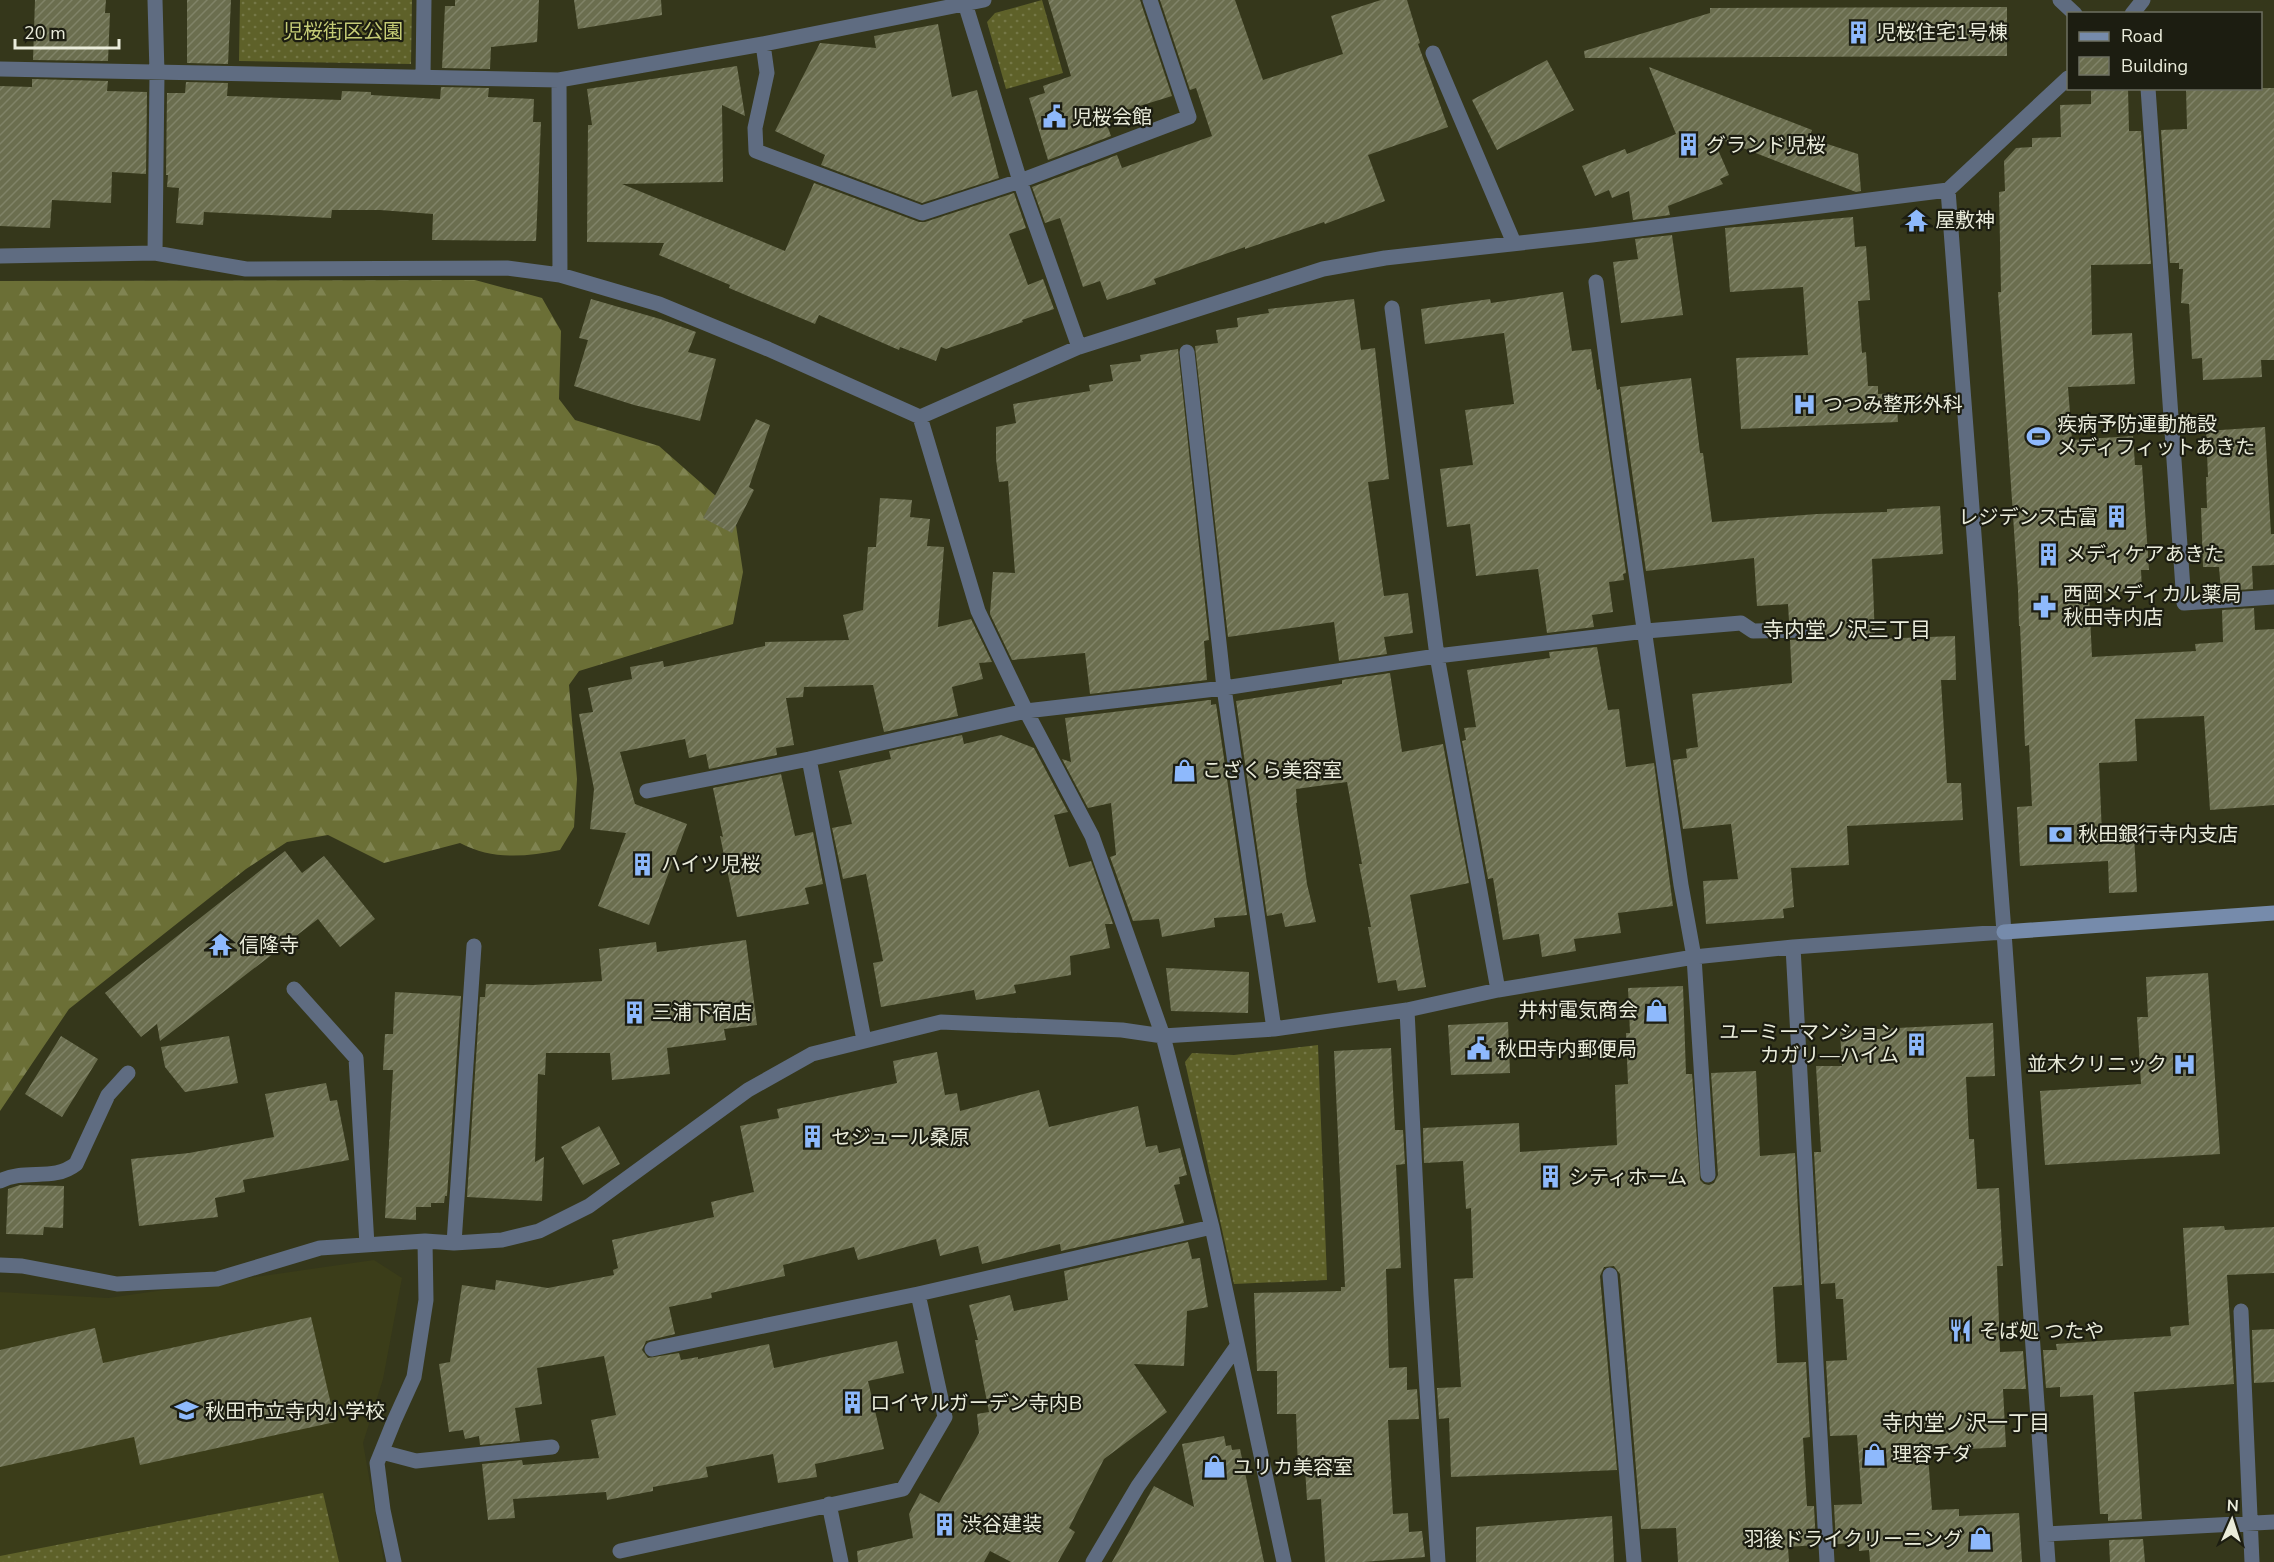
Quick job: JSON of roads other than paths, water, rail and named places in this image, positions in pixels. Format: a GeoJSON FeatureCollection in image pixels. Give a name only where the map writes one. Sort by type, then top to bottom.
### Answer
{"type":"FeatureCollection","features":[{"type":"Feature","properties":{"kind":"street"},"geometry":{"type":"LineString","coordinates":[[155,0],[157,73],[155,254]]}},
{"type":"Feature","properties":{"kind":"street"},"geometry":{"type":"LineString","coordinates":[[423,77],[424,0]]}},
{"type":"Feature","properties":{"kind":"street"},"geometry":{"type":"LineString","coordinates":[[0,69],[560,80],[763,44],[964,1],[984,0]]}},
{"type":"Feature","properties":{"kind":"street"},"geometry":{"type":"LineString","coordinates":[[763,44],[767,73],[755,128],[756,151],[922,213],[1020,181],[1189,117],[1150,0]]}},
{"type":"Feature","properties":{"kind":"street"},"geometry":{"type":"LineString","coordinates":[[2060,0],[2073,12]]}},
{"type":"Feature","properties":{"kind":"street"},"geometry":{"type":"LineString","coordinates":[[2134,12],[2143,0]]}},
{"type":"Feature","properties":{"kind":"street"},"geometry":{"type":"LineString","coordinates":[[964,1],[1020,181],[1079,347]]}},
{"type":"Feature","properties":{"kind":"street"},"geometry":{"type":"LineString","coordinates":[[1433,53],[1514,243]]}},
{"type":"Feature","properties":{"kind":"street"},"geometry":{"type":"LineString","coordinates":[[0,256],[155,254],[246,268],[507,268],[560,275],[659,304],[768,349],[920,417],[1079,347],[1323,269],[1385,258],[1948,190],[2067,79]]}},
{"type":"Feature","properties":{"kind":"street"},"geometry":{"type":"LineString","coordinates":[[560,80],[560,275]]}},
{"type":"Feature","properties":{"kind":"street"},"geometry":{"type":"LineString","coordinates":[[2148,90],[2184,603],[2274,597]]}},
{"type":"Feature","properties":{"kind":"street"},"geometry":{"type":"LineString","coordinates":[[1948,190],[2004,932],[2048,1562]]}},
{"type":"Feature","properties":{"kind":"street"},"geometry":{"type":"LineString","coordinates":[[1596,282],[1681,885],[1694,957],[1708,1175]]}},
{"type":"Feature","properties":{"kind":"street"},"geometry":{"type":"LineString","coordinates":[[1392,308],[1437,656],[1498,990]]}},
{"type":"Feature","properties":{"kind":"street"},"geometry":{"type":"LineString","coordinates":[[1187,352],[1224,688],[1274,1029]]}},
{"type":"Feature","properties":{"kind":"street"},"geometry":{"type":"LineString","coordinates":[[920,417],[978,611],[1026,711],[1092,836],[1163,1036],[1212,1227],[1284,1562]]}},
{"type":"Feature","properties":{"kind":"street"},"geometry":{"type":"LineString","coordinates":[[648,791],[809,759],[1026,711],[1224,688],[1437,656],[1646,631],[1741,623],[1753,631],[1812,630]]}},
{"type":"Feature","properties":{"kind":"street"},"geometry":{"type":"LineString","coordinates":[[809,759],[864,1040]]}},
{"type":"Feature","properties":{"kind":"street"},"geometry":{"type":"LineString","coordinates":[[0,1266],[22,1266],[117,1284],[217,1279],[320,1248],[425,1241],[454,1243],[502,1240],[539,1231],[589,1206],[748,1090],[812,1054],[941,1022],[1122,1030],[1163,1036],[1274,1029],[1407,1010],[1498,990],[1694,957],[1793,947],[2274,913]]}},
{"type":"Feature","properties":{"kind":"street"},"geometry":{"type":"LineString","coordinates":[[454,1243],[474,946]]}},
{"type":"Feature","properties":{"kind":"street"},"geometry":{"type":"LineString","coordinates":[[1793,947],[1827,1562]]}},
{"type":"Feature","properties":{"kind":"street"},"geometry":{"type":"LineString","coordinates":[[294,989],[356,1058],[367,1245]]}},
{"type":"Feature","properties":{"kind":"street"},"geometry":{"type":"LineString","coordinates":[[1407,1010],[1421,1295],[1438,1562]]}},
{"type":"Feature","properties":{"kind":"street"},"geometry":{"type":"LineString","coordinates":[[0,1181],[13,1174],[66,1172],[76,1164],[108,1095],[128,1073]]}},
{"type":"Feature","properties":{"kind":"street"},"geometry":{"type":"LineString","coordinates":[[652,1349],[918,1294],[1212,1227]]}},
{"type":"Feature","properties":{"kind":"street"},"geometry":{"type":"LineString","coordinates":[[394,1562],[383,1510],[377,1463],[414,1377],[426,1300],[425,1241]]}},
{"type":"Feature","properties":{"kind":"street"},"geometry":{"type":"LineString","coordinates":[[1610,1275],[1634,1562]]}},
{"type":"Feature","properties":{"kind":"street"},"geometry":{"type":"LineString","coordinates":[[620,1551],[903,1489],[945,1417],[918,1294]]}},
{"type":"Feature","properties":{"kind":"street"},"geometry":{"type":"LineString","coordinates":[[2241,1311],[2252,1562]]}},
{"type":"Feature","properties":{"kind":"street"},"geometry":{"type":"LineString","coordinates":[[1093,1562],[1138,1486],[1237,1346]]}},
{"type":"Feature","properties":{"kind":"street"},"geometry":{"type":"LineString","coordinates":[[382,1452],[416,1461],[552,1447]]}},
{"type":"Feature","properties":{"kind":"street"},"geometry":{"type":"LineString","coordinates":[[829,1504],[841,1562]]}},
{"type":"Feature","properties":{"kind":"street"},"geometry":{"type":"LineString","coordinates":[[2046,1534],[2274,1522]]}},
{"type":"Feature","properties":{"kind":"place","name":"児桜住宅1号棟"},"geometry":{"type":"Point","coordinates":[1858,32]}},
{"type":"Feature","properties":{"kind":"place","name":"児桜会館"},"geometry":{"type":"Point","coordinates":[1054,117]}},
{"type":"Feature","properties":{"kind":"place","name":"グランド児桜"},"geometry":{"type":"Point","coordinates":[1688,145]}},
{"type":"Feature","properties":{"kind":"place","name":"屋敷神"},"geometry":{"type":"Point","coordinates":[1917,220]}},
{"type":"Feature","properties":{"kind":"place","name":"つつみ整形外科"},"geometry":{"type":"Point","coordinates":[1805,404]}},
{"type":"Feature","properties":{"kind":"place","name":"疾病予防運動施設 メディフィットあきた"},"geometry":{"type":"Point","coordinates":[2039,436]}},
{"type":"Feature","properties":{"kind":"place","name":"レジデンス古富"},"geometry":{"type":"Point","coordinates":[2116,517]}},
{"type":"Feature","properties":{"kind":"place","name":"メディケアあきた"},"geometry":{"type":"Point","coordinates":[2048,554]}},
{"type":"Feature","properties":{"kind":"place","name":"西岡メディカル薬局 秋田寺内店"},"geometry":{"type":"Point","coordinates":[2045,606]}},
{"type":"Feature","properties":{"kind":"place","name":"こざくら美容室"},"geometry":{"type":"Point","coordinates":[1184,770]}},
{"type":"Feature","properties":{"kind":"place","name":"秋田銀行寺内支店"},"geometry":{"type":"Point","coordinates":[2060,834]}},
{"type":"Feature","properties":{"kind":"place","name":"ハイツ児桜"},"geometry":{"type":"Point","coordinates":[643,864]}},
{"type":"Feature","properties":{"kind":"place","name":"信隆寺"},"geometry":{"type":"Point","coordinates":[221,945]}},
{"type":"Feature","properties":{"kind":"place","name":"井村電気商会"},"geometry":{"type":"Point","coordinates":[1656,1010]}},
{"type":"Feature","properties":{"kind":"place","name":"三浦下宿店"},"geometry":{"type":"Point","coordinates":[634,1012]}},
{"type":"Feature","properties":{"kind":"place","name":"ユーミーマンション カガリ―ハイム"},"geometry":{"type":"Point","coordinates":[1917,1044]}},
{"type":"Feature","properties":{"kind":"place","name":"秋田寺内郵便局"},"geometry":{"type":"Point","coordinates":[1479,1049]}},
{"type":"Feature","properties":{"kind":"place","name":"並木クリニック"},"geometry":{"type":"Point","coordinates":[2185,1064]}},
{"type":"Feature","properties":{"kind":"place","name":"セジュール桑原"},"geometry":{"type":"Point","coordinates":[813,1137]}},
{"type":"Feature","properties":{"kind":"place","name":"シティホーム"},"geometry":{"type":"Point","coordinates":[1551,1177]}},
{"type":"Feature","properties":{"kind":"place","name":"そば処 つたや"},"geometry":{"type":"Point","coordinates":[1961,1331]}},
{"type":"Feature","properties":{"kind":"place","name":"ロイヤルガーデン寺内B"},"geometry":{"type":"Point","coordinates":[852,1403]}},
{"type":"Feature","properties":{"kind":"place","name":"秋田市立寺内小学校"},"geometry":{"type":"Point","coordinates":[187,1411]}},
{"type":"Feature","properties":{"kind":"place","name":"理容チダ"},"geometry":{"type":"Point","coordinates":[1874,1454]}},
{"type":"Feature","properties":{"kind":"place","name":"ユリカ美容室"},"geometry":{"type":"Point","coordinates":[1215,1467]}},
{"type":"Feature","properties":{"kind":"place","name":"渋谷建装"},"geometry":{"type":"Point","coordinates":[944,1524]}},
{"type":"Feature","properties":{"kind":"place","name":"羽後ドライクリーニング"},"geometry":{"type":"Point","coordinates":[1981,1539]}},
{"type":"Feature","properties":{"kind":"district","name":"寺内堂ノ沢三丁目"},"geometry":{"type":"Point","coordinates":[1847,630]}},
{"type":"Feature","properties":{"kind":"district","name":"寺内堂ノ沢一丁目"},"geometry":{"type":"Point","coordinates":[1966,1423]}},
{"type":"Feature","properties":{"kind":"park label","name":"児桜街区公園"},"geometry":{"type":"Point","coordinates":[343,31]}}]}
